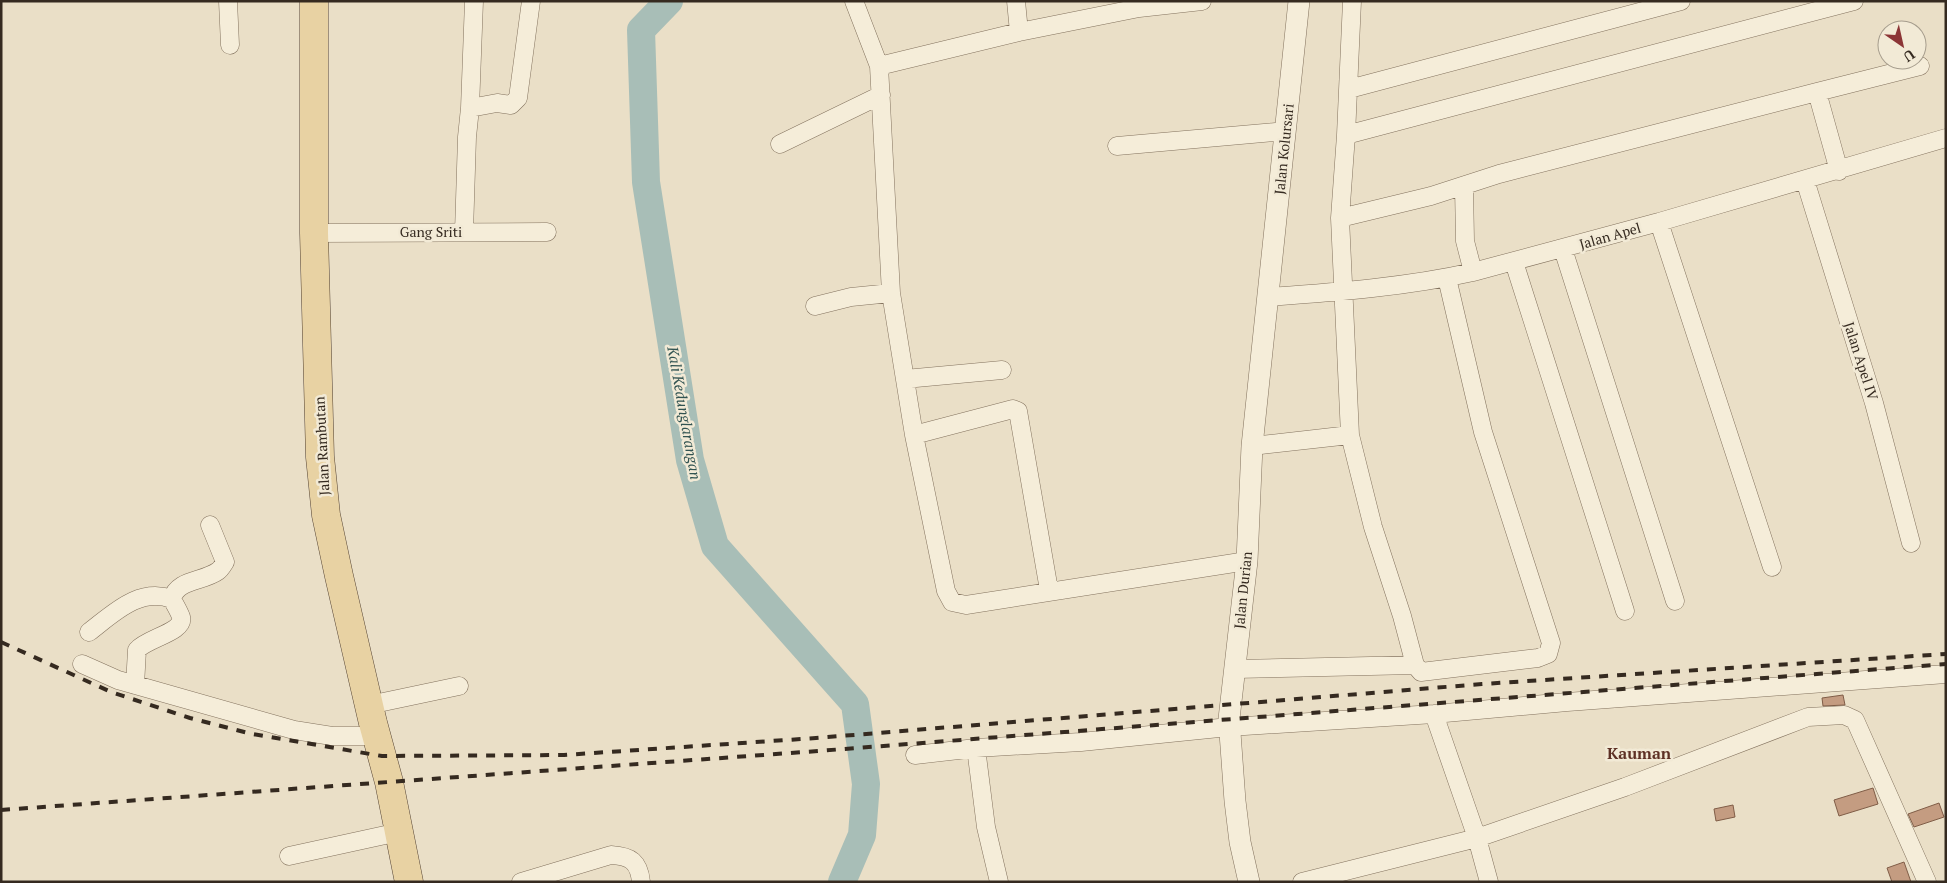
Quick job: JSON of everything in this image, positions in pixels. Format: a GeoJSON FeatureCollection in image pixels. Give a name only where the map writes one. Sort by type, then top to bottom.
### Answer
{"type":"FeatureCollection","features":[{"type":"Feature","properties":{"kind":"main road","name":"Jalan Rambutan"},"geometry":{"type":"LineString","coordinates":[[314,1],[314,232],[320,456],[326,515],[376,736],[389,782],[408,882]]}},
{"type":"Feature","properties":{"kind":"street"},"geometry":{"type":"LineString","coordinates":[[228,1],[230,46]]}},
{"type":"Feature","properties":{"kind":"street"},"geometry":{"type":"LineString","coordinates":[[464,232],[466,137],[470,108],[474,1]]}},
{"type":"Feature","properties":{"kind":"street"},"geometry":{"type":"LineString","coordinates":[[470,108],[496,103],[512,105],[518,98],[531,1]]}},
{"type":"Feature","properties":{"kind":"street"},"geometry":{"type":"LineString","coordinates":[[854,1],[879,66],[892,293],[914,434],[946,591],[952,602],[966,605],[1049,590],[1247,561]]}},
{"type":"Feature","properties":{"kind":"street"},"geometry":{"type":"LineString","coordinates":[[1016,1],[1020,32]]}},
{"type":"Feature","properties":{"kind":"street","name":"Jalan Kolursari"},"geometry":{"type":"LineString","coordinates":[[1268,297],[1299,1]]}},
{"type":"Feature","properties":{"kind":"street"},"geometry":{"type":"LineString","coordinates":[[1352,1],[1340,218],[1338,291],[1350,435],[1373,527],[1402,616],[1414,665],[1421,672],[1538,658],[1548,654],[1551,643],[1483,432],[1446,278]]}},
{"type":"Feature","properties":{"kind":"street"},"geometry":{"type":"LineString","coordinates":[[1348,89],[1681,1]]}},
{"type":"Feature","properties":{"kind":"street"},"geometry":{"type":"LineString","coordinates":[[1346,135],[1854,1]]}},
{"type":"Feature","properties":{"kind":"street"},"geometry":{"type":"LineString","coordinates":[[879,66],[1020,32],[1139,8],[1195,2]]}},
{"type":"Feature","properties":{"kind":"street"},"geometry":{"type":"LineString","coordinates":[[1340,218],[1464,186],[1508,172],[1904,70]]}},
{"type":"Feature","properties":{"kind":"street"},"geometry":{"type":"LineString","coordinates":[[1817,92],[1839,171]]}},
{"type":"Feature","properties":{"kind":"street"},"geometry":{"type":"LineString","coordinates":[[780,144],[881,95]]}},
{"type":"Feature","properties":{"kind":"street"},"geometry":{"type":"LineString","coordinates":[[1118,146],[1286,131]]}},
{"type":"Feature","properties":{"kind":"street","name":"Jalan Apel"},"geometry":{"type":"LineString","coordinates":[[1268,297],[1446,278],[1472,272],[1659,222],[1839,171],[1946,138]]}},
{"type":"Feature","properties":{"kind":"street","name":"Jalan Apel IV"},"geometry":{"type":"LineString","coordinates":[[1805,180],[1874,403],[1911,543]]}},
{"type":"Feature","properties":{"kind":"street"},"geometry":{"type":"LineString","coordinates":[[1464,186],[1465,241],[1472,272]]}},
{"type":"Feature","properties":{"kind":"street"},"geometry":{"type":"LineString","coordinates":[[1659,222],[1772,567]]}},
{"type":"Feature","properties":{"kind":"street","name":"Gang Sriti"},"geometry":{"type":"LineString","coordinates":[[314,232],[547,232]]}},
{"type":"Feature","properties":{"kind":"street"},"geometry":{"type":"LineString","coordinates":[[1563,249],[1675,601]]}},
{"type":"Feature","properties":{"kind":"street"},"geometry":{"type":"LineString","coordinates":[[1514,262],[1625,611]]}},
{"type":"Feature","properties":{"kind":"street"},"geometry":{"type":"LineString","coordinates":[[815,306],[851,298],[892,293]]}},
{"type":"Feature","properties":{"kind":"street","name":"Jalan Durian"},"geometry":{"type":"LineString","coordinates":[[1250,882],[1240,842],[1229,727],[1247,561],[1263,445],[1268,297]]}},
{"type":"Feature","properties":{"kind":"street"},"geometry":{"type":"LineString","coordinates":[[905,380],[1002,370]]}},
{"type":"Feature","properties":{"kind":"street"},"geometry":{"type":"LineString","coordinates":[[914,434],[1013,409],[1018,411],[1049,590]]}},
{"type":"Feature","properties":{"kind":"street"},"geometry":{"type":"LineString","coordinates":[[1263,445],[1350,435]]}},
{"type":"Feature","properties":{"kind":"street"},"geometry":{"type":"LineString","coordinates":[[172,599],[178,587],[219,571],[225,562],[210,525]]}},
{"type":"Feature","properties":{"kind":"street"},"geometry":{"type":"LineString","coordinates":[[89,632],[127,604],[143,595],[162,595],[172,599],[181,618],[180,624],[177,629],[145,642],[137,650],[135,685]]}},
{"type":"Feature","properties":{"kind":"street"},"geometry":{"type":"LineString","coordinates":[[82,664],[118,680],[294,730],[332,736],[376,736]]}},
{"type":"Feature","properties":{"kind":"street"},"geometry":{"type":"LineString","coordinates":[[1235,669],[1414,665]]}},
{"type":"Feature","properties":{"kind":"street"},"geometry":{"type":"LineString","coordinates":[[915,755],[976,748],[1081,742],[1229,727],[1434,714],[1567,702],[1946,674]]}},
{"type":"Feature","properties":{"kind":"street"},"geometry":{"type":"LineString","coordinates":[[369,706],[459,686]]}},
{"type":"Feature","properties":{"kind":"street"},"geometry":{"type":"LineString","coordinates":[[1434,714],[1477,838],[1489,882]]}},
{"type":"Feature","properties":{"kind":"street"},"geometry":{"type":"LineString","coordinates":[[1302,882],[1477,838],[1625,787],[1808,717],[1844,715],[1855,720],[1927,882]]}},
{"type":"Feature","properties":{"kind":"street"},"geometry":{"type":"LineString","coordinates":[[976,748],[986,827],[999,882]]}},
{"type":"Feature","properties":{"kind":"street"},"geometry":{"type":"LineString","coordinates":[[289,856],[399,832]]}},
{"type":"Feature","properties":{"kind":"street"},"geometry":{"type":"LineString","coordinates":[[521,882],[611,855],[632,860],[640,868],[641,882]]}},
{"type":"Feature","properties":{"kind":"building"},"geometry":{"type":"Polygon","coordinates":[[[1843,695],[1845,705],[1823,706],[1822,698],[1843,695]]]}},
{"type":"Feature","properties":{"kind":"building"},"geometry":{"type":"Polygon","coordinates":[[[1873,788],[1878,804],[1839,816],[1834,800],[1873,788]]]}},
{"type":"Feature","properties":{"kind":"building"},"geometry":{"type":"Polygon","coordinates":[[[1939,803],[1944,817],[1914,827],[1908,814],[1939,803]]]}},
{"type":"Feature","properties":{"kind":"building"},"geometry":{"type":"Polygon","coordinates":[[[1733,805],[1735,817],[1716,821],[1714,809],[1733,805]]]}},
{"type":"Feature","properties":{"kind":"building"},"geometry":{"type":"Polygon","coordinates":[[[1904,862],[1911,882],[1892,882],[1887,868],[1904,862]]]}},
{"type":"Feature","properties":{"kind":"waterway","name":"Kali Kedunglarangan"},"geometry":{"type":"LineString","coordinates":[[669,1],[641,30],[646,182],[690,460],[715,546],[855,704],[866,784],[862,835],[842,882]]}},
{"type":"Feature","properties":{"kind":"railway"},"geometry":{"type":"LineString","coordinates":[[1,642],[111,692],[190,718],[252,734],[382,756],[564,755],[816,738],[1482,684],[1946,654]]}},
{"type":"Feature","properties":{"kind":"railway"},"geometry":{"type":"LineString","coordinates":[[1,810],[818,751],[1946,664]]}},
{"type":"Feature","properties":{"kind":"district","name":"Kauman"},"geometry":{"type":"Point","coordinates":[1639,753]}}]}
